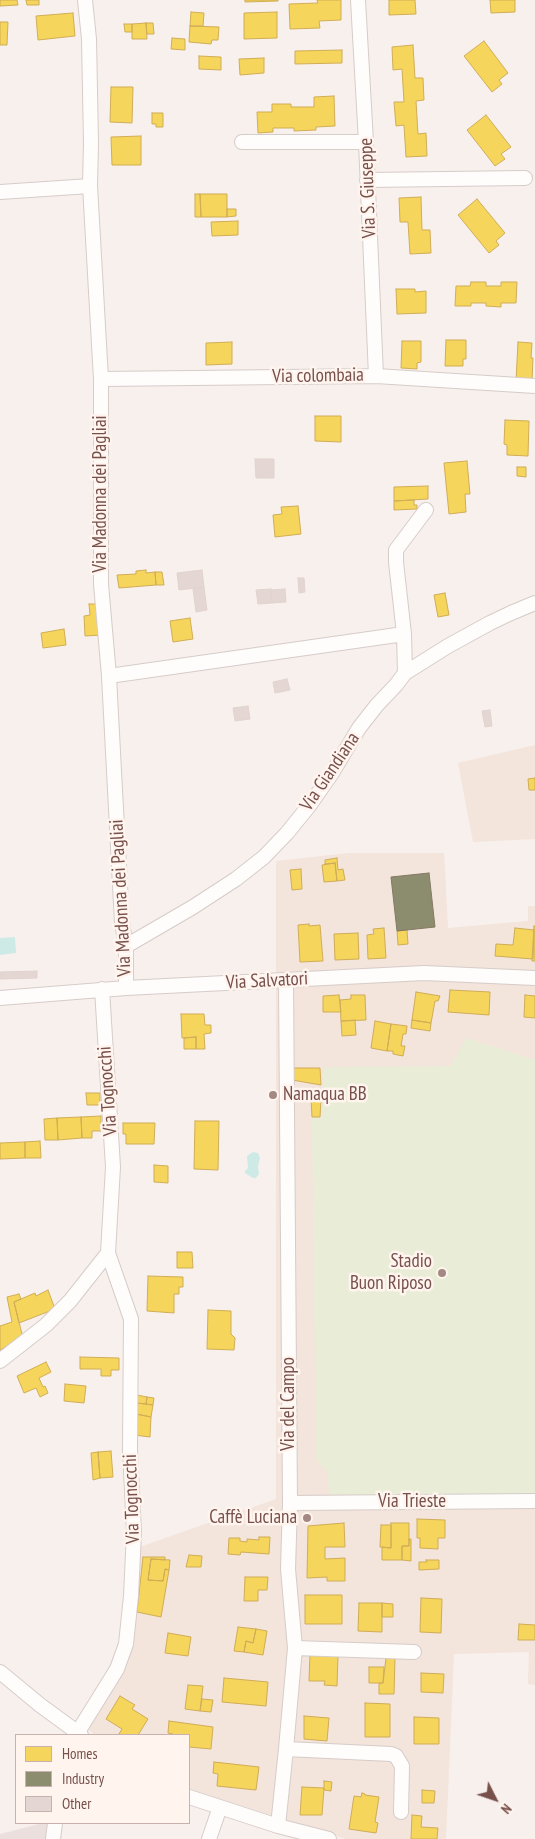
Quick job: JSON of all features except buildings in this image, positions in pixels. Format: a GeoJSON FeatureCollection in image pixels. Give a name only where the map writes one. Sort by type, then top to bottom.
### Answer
{"type":"FeatureCollection","features":[{"type":"Feature","properties":{"kind":"street","name":"Via Madonna dei Pagliai"},"geometry":{"type":"LineString","coordinates":[[85,0],[89,39],[90,186],[101,380],[101,584],[122,923],[126,946],[126,988]]}},
{"type":"Feature","properties":{"kind":"street","name":"Via S. Giuseppe"},"geometry":{"type":"LineString","coordinates":[[358,0],[376,376]]}},
{"type":"Feature","properties":{"kind":"street"},"geometry":{"type":"LineString","coordinates":[[242,142],[366,142]]}},
{"type":"Feature","properties":{"kind":"street"},"geometry":{"type":"LineString","coordinates":[[367,180],[525,178]]}},
{"type":"Feature","properties":{"kind":"street"},"geometry":{"type":"LineString","coordinates":[[0,192],[90,186]]}},
{"type":"Feature","properties":{"kind":"street","name":"Via colombaia"},"geometry":{"type":"LineString","coordinates":[[101,380],[376,376],[535,386]]}},
{"type":"Feature","properties":{"kind":"street"},"geometry":{"type":"LineString","coordinates":[[405,673],[404,634],[396,550],[426,510]]}},
{"type":"Feature","properties":{"kind":"street","name":"Via Giandiana"},"geometry":{"type":"LineString","coordinates":[[126,946],[236,879],[264,856],[287,833],[309,806],[332,773],[359,728],[405,673],[490,623],[535,603]]}},
{"type":"Feature","properties":{"kind":"street"},"geometry":{"type":"LineString","coordinates":[[108,676],[404,634]]}},
{"type":"Feature","properties":{"kind":"street","name":"Via Salvatori"},"geometry":{"type":"LineString","coordinates":[[0,998],[102,989],[424,973],[535,978]]}},
{"type":"Feature","properties":{"kind":"street","name":"Via del Campo"},"geometry":{"type":"LineString","coordinates":[[278,1826],[295,1648],[288,1569],[290,1503],[286,981]]}},
{"type":"Feature","properties":{"kind":"street","name":"Via Tognocchi"},"geometry":{"type":"LineString","coordinates":[[78,1734],[117,1670],[126,1644],[131,1596],[134,1532],[130,1450],[131,1319],[108,1254],[113,1166],[102,989]]}},
{"type":"Feature","properties":{"kind":"street"},"geometry":{"type":"LineString","coordinates":[[0,1361],[46,1325],[70,1301],[108,1254]]}},
{"type":"Feature","properties":{"kind":"street","name":"Via Trieste"},"geometry":{"type":"LineString","coordinates":[[290,1503],[535,1501]]}},
{"type":"Feature","properties":{"kind":"street"},"geometry":{"type":"LineString","coordinates":[[295,1648],[414,1652]]}},
{"type":"Feature","properties":{"kind":"street"},"geometry":{"type":"LineString","coordinates":[[0,1672],[78,1734]]}},
{"type":"Feature","properties":{"kind":"street"},"geometry":{"type":"LineString","coordinates":[[286,1749],[391,1754],[396,1756],[402,1766],[401,1812]]}},
{"type":"Feature","properties":{"kind":"street"},"geometry":{"type":"LineString","coordinates":[[190,1797],[278,1826],[328,1839]]}},
{"type":"Feature","properties":{"kind":"street"},"geometry":{"type":"LineString","coordinates":[[209,1839],[220,1807]]}},
{"type":"Feature","properties":{"kind":"street"},"geometry":{"type":"LineString","coordinates":[[53,1839],[55,1824]]}},
{"type":"Feature","properties":{"kind":"shaded area"},"geometry":{"type":"Polygon","coordinates":[[[535,745],[535,839],[473,842],[458,763],[535,745]]]}},
{"type":"Feature","properties":{"kind":"shaded area"},"geometry":{"type":"Polygon","coordinates":[[[349,853],[444,853],[448,928],[528,921],[528,906],[535,906],[535,1685],[528,1684],[529,1652],[454,1654],[446,1839],[345,1839],[190,1789],[190,1734],[94,1734],[85,1727],[134,1619],[140,1547],[276,1499],[276,861],[349,853]]]}},
{"type":"Feature","properties":{"kind":"shaded area"},"geometry":{"type":"Polygon","coordinates":[[[39,1824],[50,1824],[45,1839],[0,1839],[0,1834],[39,1824]]]}},
{"type":"Feature","properties":{"kind":"green space"},"geometry":{"type":"Polygon","coordinates":[[[466,1038],[535,1060],[535,1494],[329,1497],[328,1473],[316,1459],[312,1118],[322,1118],[323,1067],[451,1066],[466,1038]]]}},
{"type":"Feature","properties":{"kind":"water"},"geometry":{"type":"Polygon","coordinates":[[[15,937],[16,953],[0,955],[0,938],[15,937]]]}},
{"type":"Feature","properties":{"kind":"water"},"geometry":{"type":"Polygon","coordinates":[[[253,1152],[258,1153],[260,1158],[259,1174],[256,1178],[245,1173],[248,1168],[247,1156],[253,1152]]]}},
{"type":"Feature","properties":{"kind":"place","name":"Namaqua BB"},"geometry":{"type":"Point","coordinates":[273,1095]}},
{"type":"Feature","properties":{"kind":"place","name":"Stadio Buon Riposo"},"geometry":{"type":"Point","coordinates":[442,1273]}},
{"type":"Feature","properties":{"kind":"place","name":"Caffè Luciana"},"geometry":{"type":"Point","coordinates":[307,1518]}}]}
